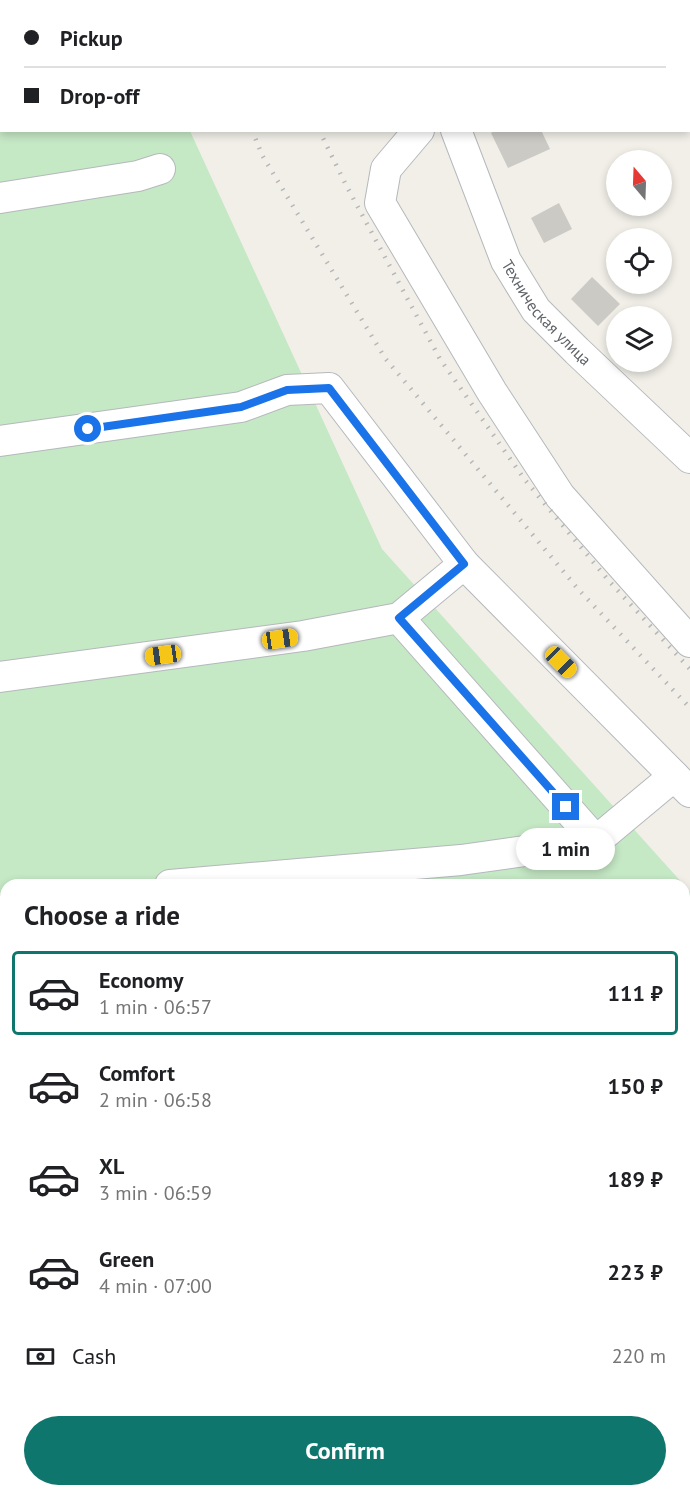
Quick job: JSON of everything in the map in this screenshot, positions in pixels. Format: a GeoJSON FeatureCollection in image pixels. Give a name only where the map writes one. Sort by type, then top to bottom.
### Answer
{"type":"FeatureCollection","features":[{"type":"Feature","properties":{"kind":"street"},"geometry":{"type":"LineString","coordinates":[[417,132],[386,169],[380,203],[492,392],[560,496],[690,642]]}},
{"type":"Feature","properties":{"kind":"street","name":"Техническая улица"},"geometry":{"type":"LineString","coordinates":[[457,132],[506,261],[536,310],[690,458]]}},
{"type":"Feature","properties":{"kind":"street"},"geometry":{"type":"LineString","coordinates":[[0,198],[138,177],[160,169]]}},
{"type":"Feature","properties":{"kind":"street"},"geometry":{"type":"LineString","coordinates":[[0,441],[241,407],[287,390],[329,388],[464,564],[682,784],[596,841],[461,860],[240,879]]}},
{"type":"Feature","properties":{"kind":"street"},"geometry":{"type":"LineString","coordinates":[[0,677],[303,636],[399,618],[464,564]]}},
{"type":"Feature","properties":{"kind":"street"},"geometry":{"type":"LineString","coordinates":[[399,618],[596,841]]}},
{"type":"Feature","properties":{"kind":"green space"},"geometry":{"type":"Polygon","coordinates":[[[0,132],[190,132],[382,549],[679,879],[0,879],[0,132]]]}},
{"type":"Feature","properties":{"kind":"building"},"geometry":{"type":"Polygon","coordinates":[[[542,132],[550,149],[508,168],[491,133],[542,132]]]}},
{"type":"Feature","properties":{"kind":"building"},"geometry":{"type":"Polygon","coordinates":[[[559,203],[572,229],[544,243],[531,218],[559,203]]]}},
{"type":"Feature","properties":{"kind":"building"},"geometry":{"type":"Polygon","coordinates":[[[592,277],[606,290],[606,294],[610,294],[620,304],[606,306],[606,318],[598,326],[571,299],[592,277]]]}},
{"type":"Feature","properties":{"kind":"railway"},"geometry":{"type":"LineString","coordinates":[[253,132],[262,155],[385,358],[578,589],[690,708]]}},
{"type":"Feature","properties":{"kind":"railway"},"geometry":{"type":"LineString","coordinates":[[320,132],[440,359],[525,480],[609,581],[690,669]]}},
{"type":"Feature","properties":{"kind":"route"},"geometry":{"type":"LineString","coordinates":[[88,429],[241,407],[287,390],[329,388],[464,564],[399,618],[566,807]]}}]}
